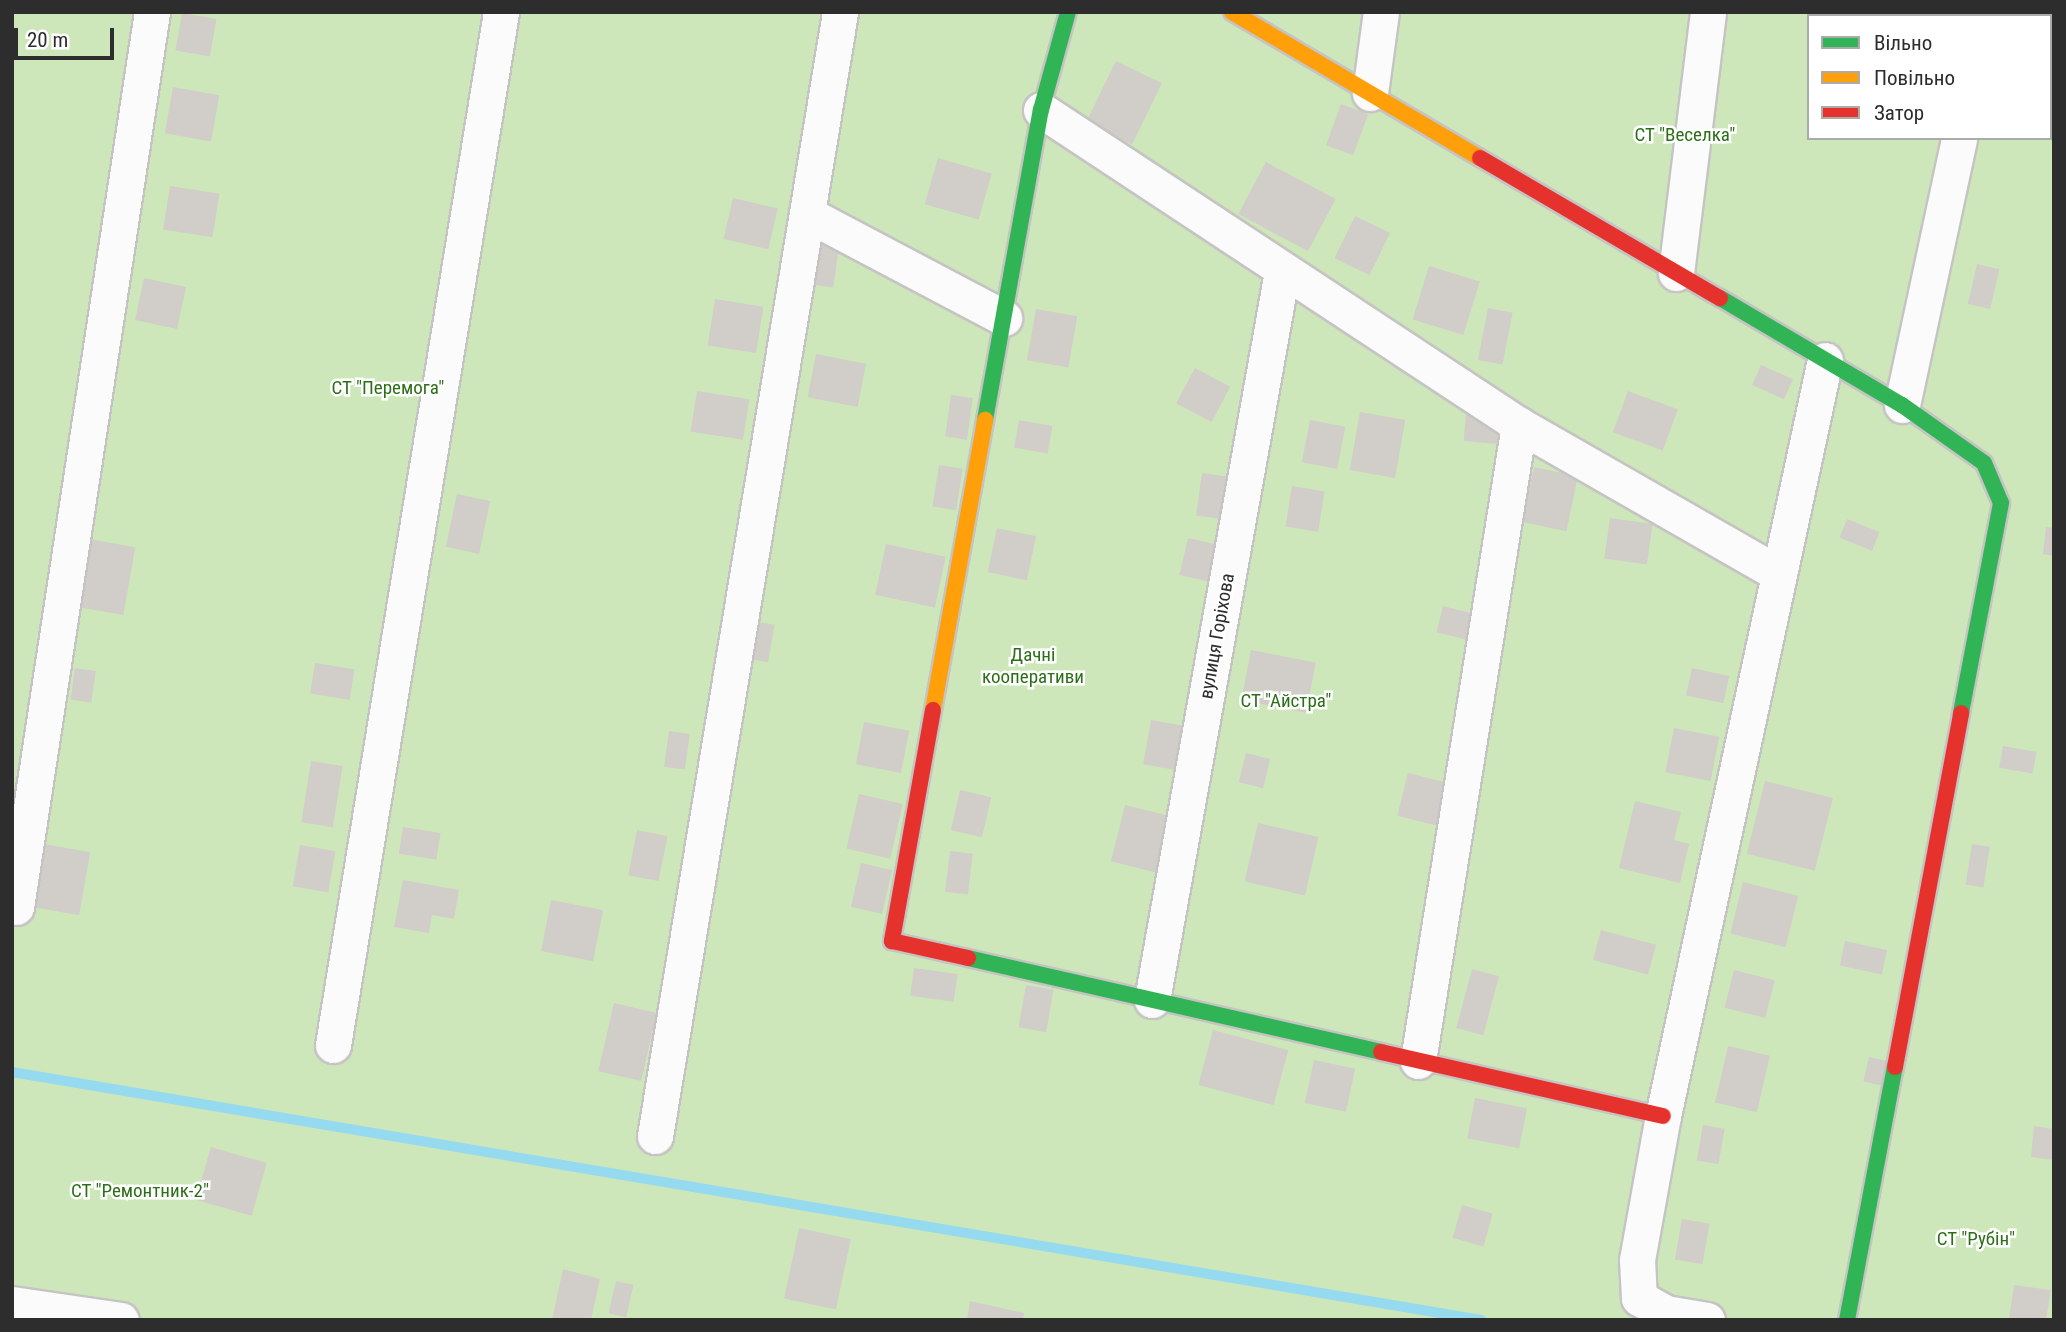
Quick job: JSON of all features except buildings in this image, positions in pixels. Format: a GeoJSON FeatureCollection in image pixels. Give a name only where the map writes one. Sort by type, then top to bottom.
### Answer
{"type":"FeatureCollection","features":[{"type":"Feature","properties":{"kind":"street"},"geometry":{"type":"LineString","coordinates":[[16,907],[152,12]]}},
{"type":"Feature","properties":{"kind":"street"},"geometry":{"type":"LineString","coordinates":[[333,1045],[501,12]]}},
{"type":"Feature","properties":{"kind":"street"},"geometry":{"type":"LineString","coordinates":[[655,1136],[840,12]]}},
{"type":"Feature","properties":{"kind":"street"},"geometry":{"type":"LineString","coordinates":[[1068,12],[1041,110],[892,941],[1663,1116]]}},
{"type":"Feature","properties":{"kind":"street"},"geometry":{"type":"LineString","coordinates":[[1232,12],[1902,405],[1984,463],[2000,503],[1847,1320]]}},
{"type":"Feature","properties":{"kind":"street"},"geometry":{"type":"LineString","coordinates":[[1370,93],[1381,12]]}},
{"type":"Feature","properties":{"kind":"street"},"geometry":{"type":"LineString","coordinates":[[1676,272],[1708,12]]}},
{"type":"Feature","properties":{"kind":"street"},"geometry":{"type":"LineString","coordinates":[[1041,110],[1282,272],[1519,425],[1776,572]]}},
{"type":"Feature","properties":{"kind":"street"},"geometry":{"type":"LineString","coordinates":[[1902,405],[1959,140]]}},
{"type":"Feature","properties":{"kind":"street"},"geometry":{"type":"LineString","coordinates":[[807,214],[1004,318]]}},
{"type":"Feature","properties":{"kind":"street","name":"вулиця Горіхова"},"geometry":{"type":"LineString","coordinates":[[1153,1000],[1282,272]]}},
{"type":"Feature","properties":{"kind":"street"},"geometry":{"type":"LineString","coordinates":[[1707,1320],[1666,1313],[1639,1298],[1637,1260],[1663,1116],[1776,572],[1825,360]]}},
{"type":"Feature","properties":{"kind":"street"},"geometry":{"type":"LineString","coordinates":[[1418,1061],[1519,425]]}},
{"type":"Feature","properties":{"kind":"street"},"geometry":{"type":"LineString","coordinates":[[12,1304],[121,1320]]}},
{"type":"Feature","properties":{"kind":"green space","name":"Дачні кооперативи"},"geometry":{"type":"Polygon","coordinates":[[[12,12],[2054,12],[2054,1320],[12,1320],[12,12]]]}},
{"type":"Feature","properties":{"kind":"waterway"},"geometry":{"type":"LineString","coordinates":[[12,1072],[1481,1320]]}},
{"type":"Feature","properties":{"kind":"traffic: fast"},"geometry":{"type":"LineString","coordinates":[[985,420],[1041,110],[1068,12]]}},
{"type":"Feature","properties":{"kind":"traffic: fast"},"geometry":{"type":"LineString","coordinates":[[1720,298],[1902,405],[1984,463],[2001,503],[1961,713]]}},
{"type":"Feature","properties":{"kind":"traffic: fast"},"geometry":{"type":"LineString","coordinates":[[968,958],[1381,1052]]}},
{"type":"Feature","properties":{"kind":"traffic: fast"},"geometry":{"type":"LineString","coordinates":[[1847,1320],[1895,1067]]}},
{"type":"Feature","properties":{"kind":"traffic: slow"},"geometry":{"type":"LineString","coordinates":[[1232,12],[1480,158]]}},
{"type":"Feature","properties":{"kind":"traffic: slow"},"geometry":{"type":"LineString","coordinates":[[933,710],[985,420]]}},
{"type":"Feature","properties":{"kind":"traffic: jam"},"geometry":{"type":"LineString","coordinates":[[1480,158],[1720,298]]}},
{"type":"Feature","properties":{"kind":"traffic: jam"},"geometry":{"type":"LineString","coordinates":[[933,710],[892,941],[968,958]]}},
{"type":"Feature","properties":{"kind":"traffic: jam"},"geometry":{"type":"LineString","coordinates":[[1895,1067],[1961,713]]}},
{"type":"Feature","properties":{"kind":"traffic: jam"},"geometry":{"type":"LineString","coordinates":[[1381,1052],[1663,1116]]}},
{"type":"Feature","properties":{"kind":"park label","name":"СТ \"Веселка\""},"geometry":{"type":"Point","coordinates":[1685,135]}},
{"type":"Feature","properties":{"kind":"park label","name":"СТ \"Перемога\""},"geometry":{"type":"Point","coordinates":[388,388]}},
{"type":"Feature","properties":{"kind":"park label","name":"СТ \"Айстра\""},"geometry":{"type":"Point","coordinates":[1286,701]}},
{"type":"Feature","properties":{"kind":"park label","name":"СТ \"Ремонтник-2\""},"geometry":{"type":"Point","coordinates":[140,1191]}},
{"type":"Feature","properties":{"kind":"park label","name":"СТ \"Рубін\""},"geometry":{"type":"Point","coordinates":[1976,1239]}}]}
